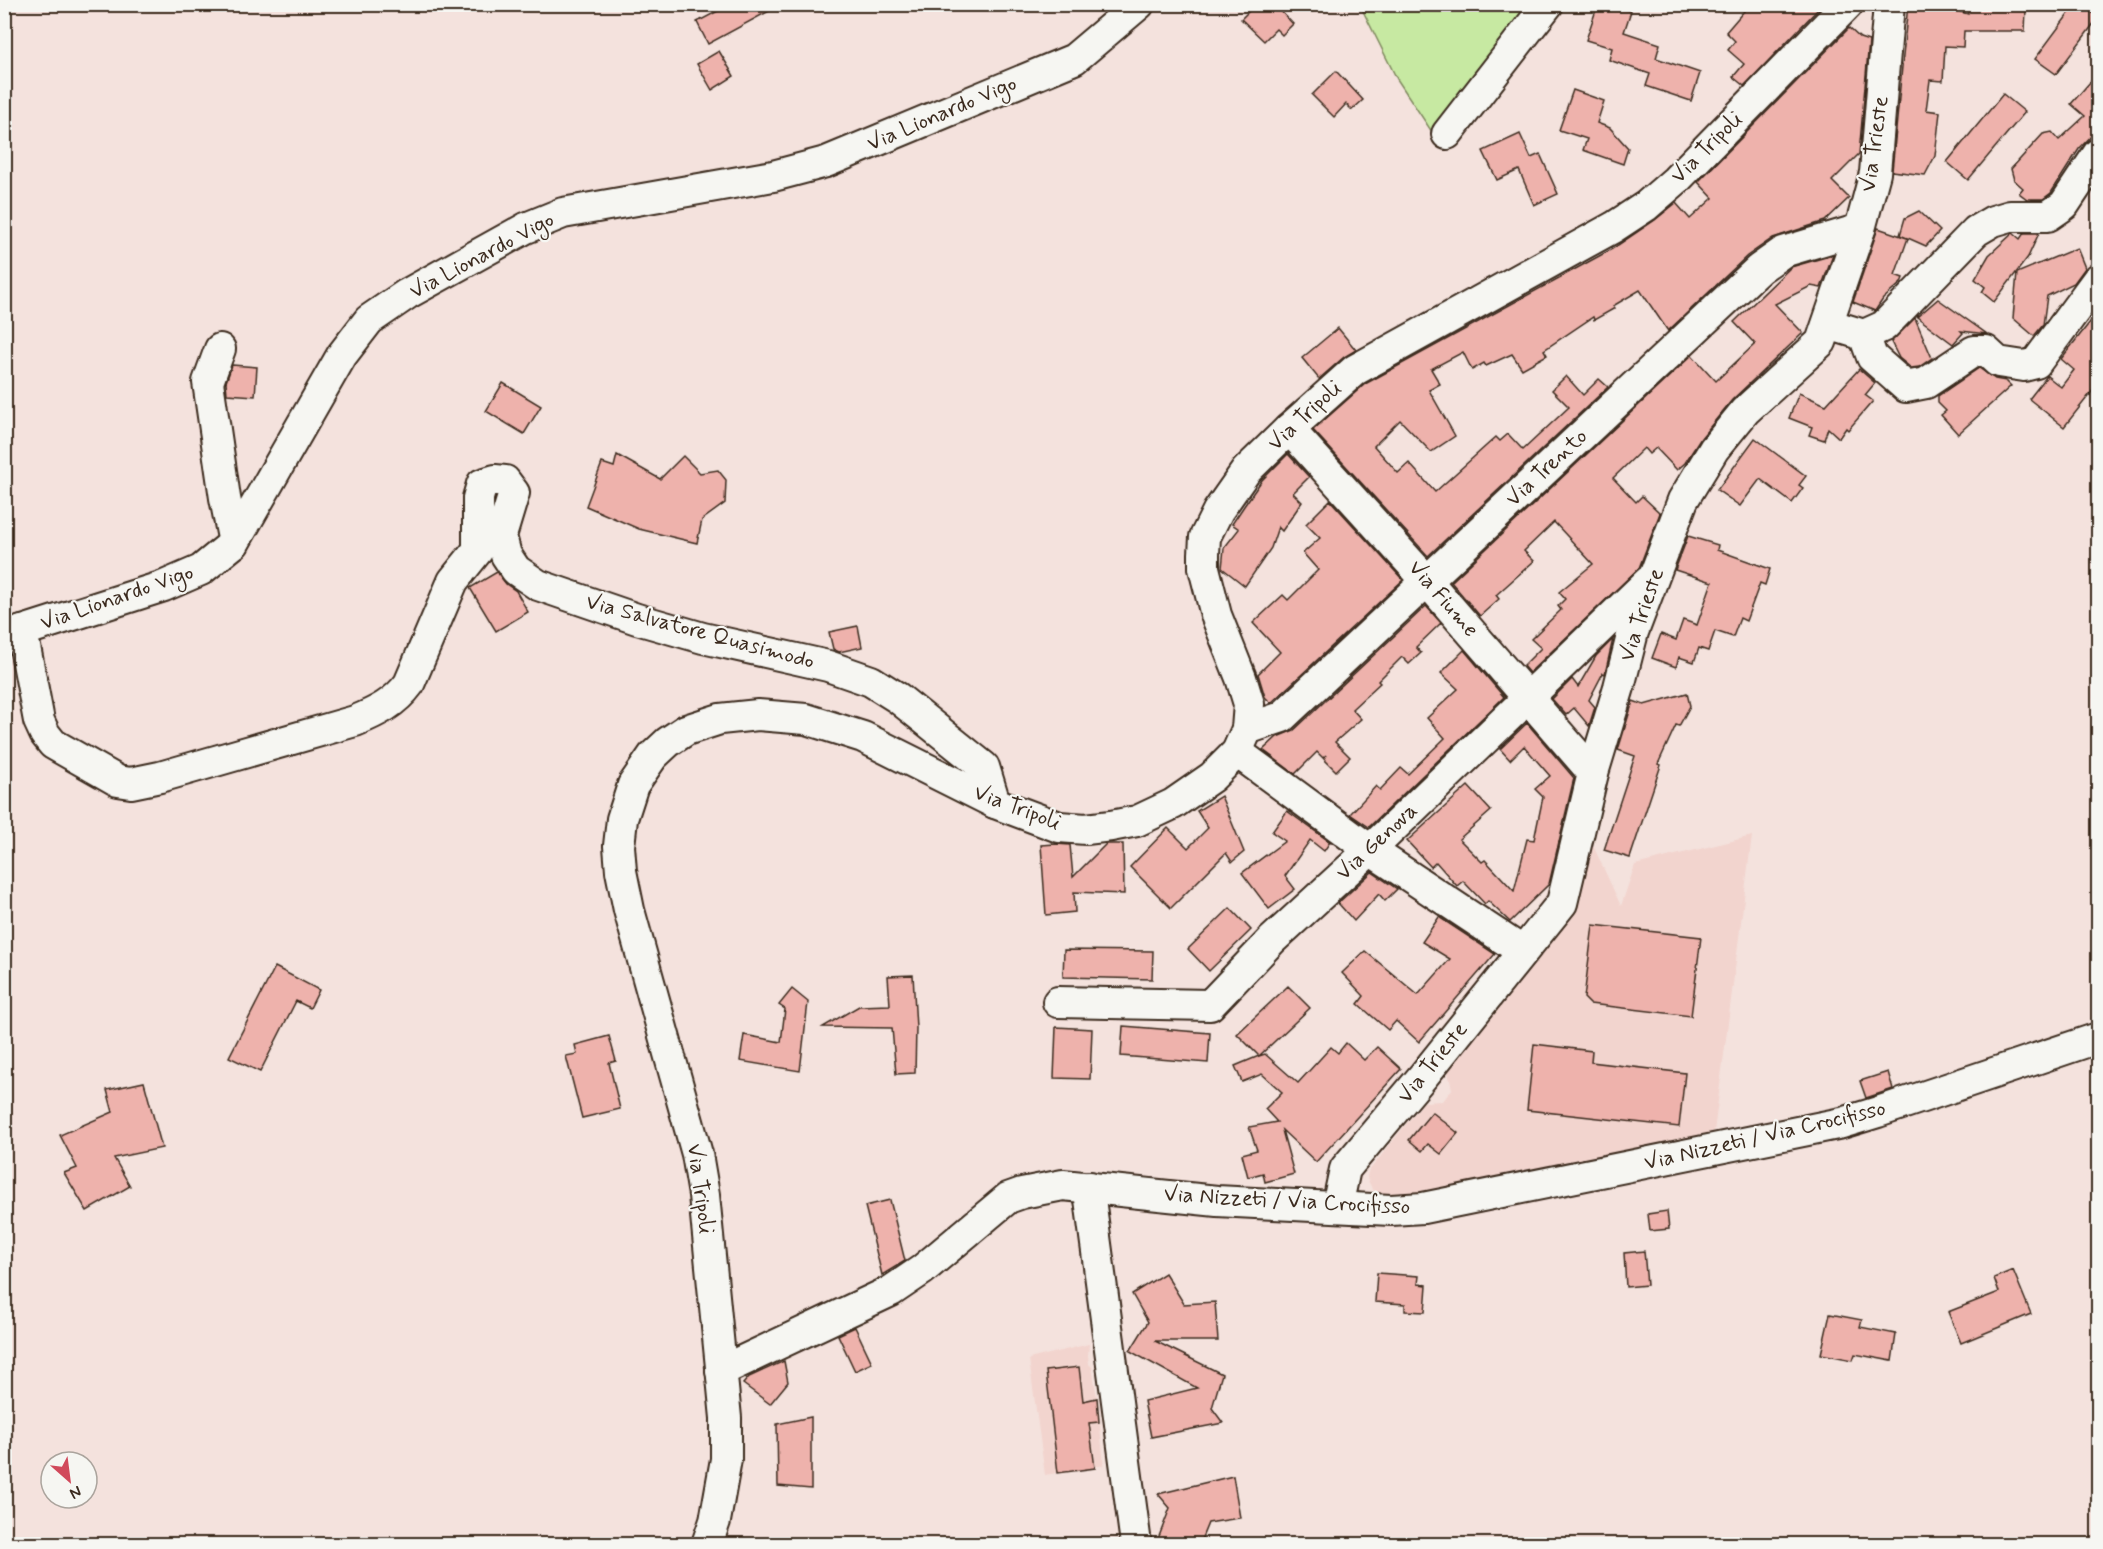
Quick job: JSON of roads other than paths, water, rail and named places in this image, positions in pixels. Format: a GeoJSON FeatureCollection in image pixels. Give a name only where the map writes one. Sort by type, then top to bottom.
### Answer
{"type":"FeatureCollection","features":[{"type":"Feature","properties":{"kind":"street","name":"Via Lionardo Vigo"},"geometry":{"type":"LineString","coordinates":[[13,634],[164,586],[201,570],[234,543],[342,355],[369,320],[407,294],[526,228],[563,213],[773,176],[826,162],[1074,59],[1139,4]]}},
{"type":"Feature","properties":{"kind":"street"},"geometry":{"type":"LineString","coordinates":[[1447,134],[1548,4]]}},
{"type":"Feature","properties":{"kind":"street","name":"Via Tripoli"},"geometry":{"type":"LineString","coordinates":[[707,1545],[715,1521],[726,1459],[726,1418],[704,1195],[697,1154],[629,910],[621,871],[622,819],[633,785],[653,756],[686,730],[720,719],[758,715],[806,719],[863,737],[995,803],[1059,826],[1086,829],[1137,821],[1173,804],[1212,777],[1242,740],[1249,704],[1216,615],[1204,568],[1205,537],[1218,511],[1246,471],[1355,370],[1614,227],[1646,206],[1676,180],[1848,4]]}},
{"type":"Feature","properties":{"kind":"street","name":"Via Trieste"},"geometry":{"type":"LineString","coordinates":[[1337,1207],[1345,1169],[1424,1076],[1562,903],[1593,773],[1633,632],[1683,500],[1714,449],[1745,411],[1821,342],[1860,229],[1875,173],[1888,4]]}},
{"type":"Feature","properties":{"kind":"street"},"geometry":{"type":"LineString","coordinates":[[1828,324],[1864,335],[1884,326],[1976,231],[1993,221],[2010,216],[2048,216],[2064,205],[2098,154]]}},
{"type":"Feature","properties":{"kind":"street","name":"Via Trento"},"geometry":{"type":"LineString","coordinates":[[1242,740],[1282,717],[1759,269],[1783,252],[1860,229]]}},
{"type":"Feature","properties":{"kind":"street"},"geometry":{"type":"LineString","coordinates":[[1864,335],[1872,357],[1906,387],[1926,383],[1974,351],[1986,351],[1998,362],[2024,366],[2036,363],[2098,279]]}},
{"type":"Feature","properties":{"kind":"street"},"geometry":{"type":"LineString","coordinates":[[220,349],[208,382],[234,543]]}},
{"type":"Feature","properties":{"kind":"street","name":"Via Fiume"},"geometry":{"type":"LineString","coordinates":[[1289,429],[1426,580],[1593,773]]}},
{"type":"Feature","properties":{"kind":"street","name":"Via Salvatore Quasimodo"},"geometry":{"type":"LineString","coordinates":[[13,634],[45,734],[53,744],[118,781],[130,783],[160,777],[355,721],[399,698],[409,684],[453,581],[478,550],[478,498],[482,484],[495,480],[505,481],[514,493],[501,536],[506,555],[516,570],[538,585],[703,638],[828,666],[871,681],[898,698],[984,767],[995,803]]}},
{"type":"Feature","properties":{"kind":"street","name":"Via Genova"},"geometry":{"type":"LineString","coordinates":[[1058,1002],[1210,1005],[1272,940],[1370,850],[1654,576]]}},
{"type":"Feature","properties":{"kind":"street"},"geometry":{"type":"LineString","coordinates":[[1242,740],[1370,850],[1522,951]]}},
{"type":"Feature","properties":{"kind":"street","name":"Via Nizzeti / Via Crocifisso"},"geometry":{"type":"LineString","coordinates":[[721,1371],[891,1291],[922,1270],[1008,1198],[1022,1193],[1063,1185],[1217,1201],[1391,1210],[1423,1208],[1842,1123],[2098,1038]]}},
{"type":"Feature","properties":{"kind":"street"},"geometry":{"type":"LineString","coordinates":[[1090,1187],[1136,1545]]}}]}
